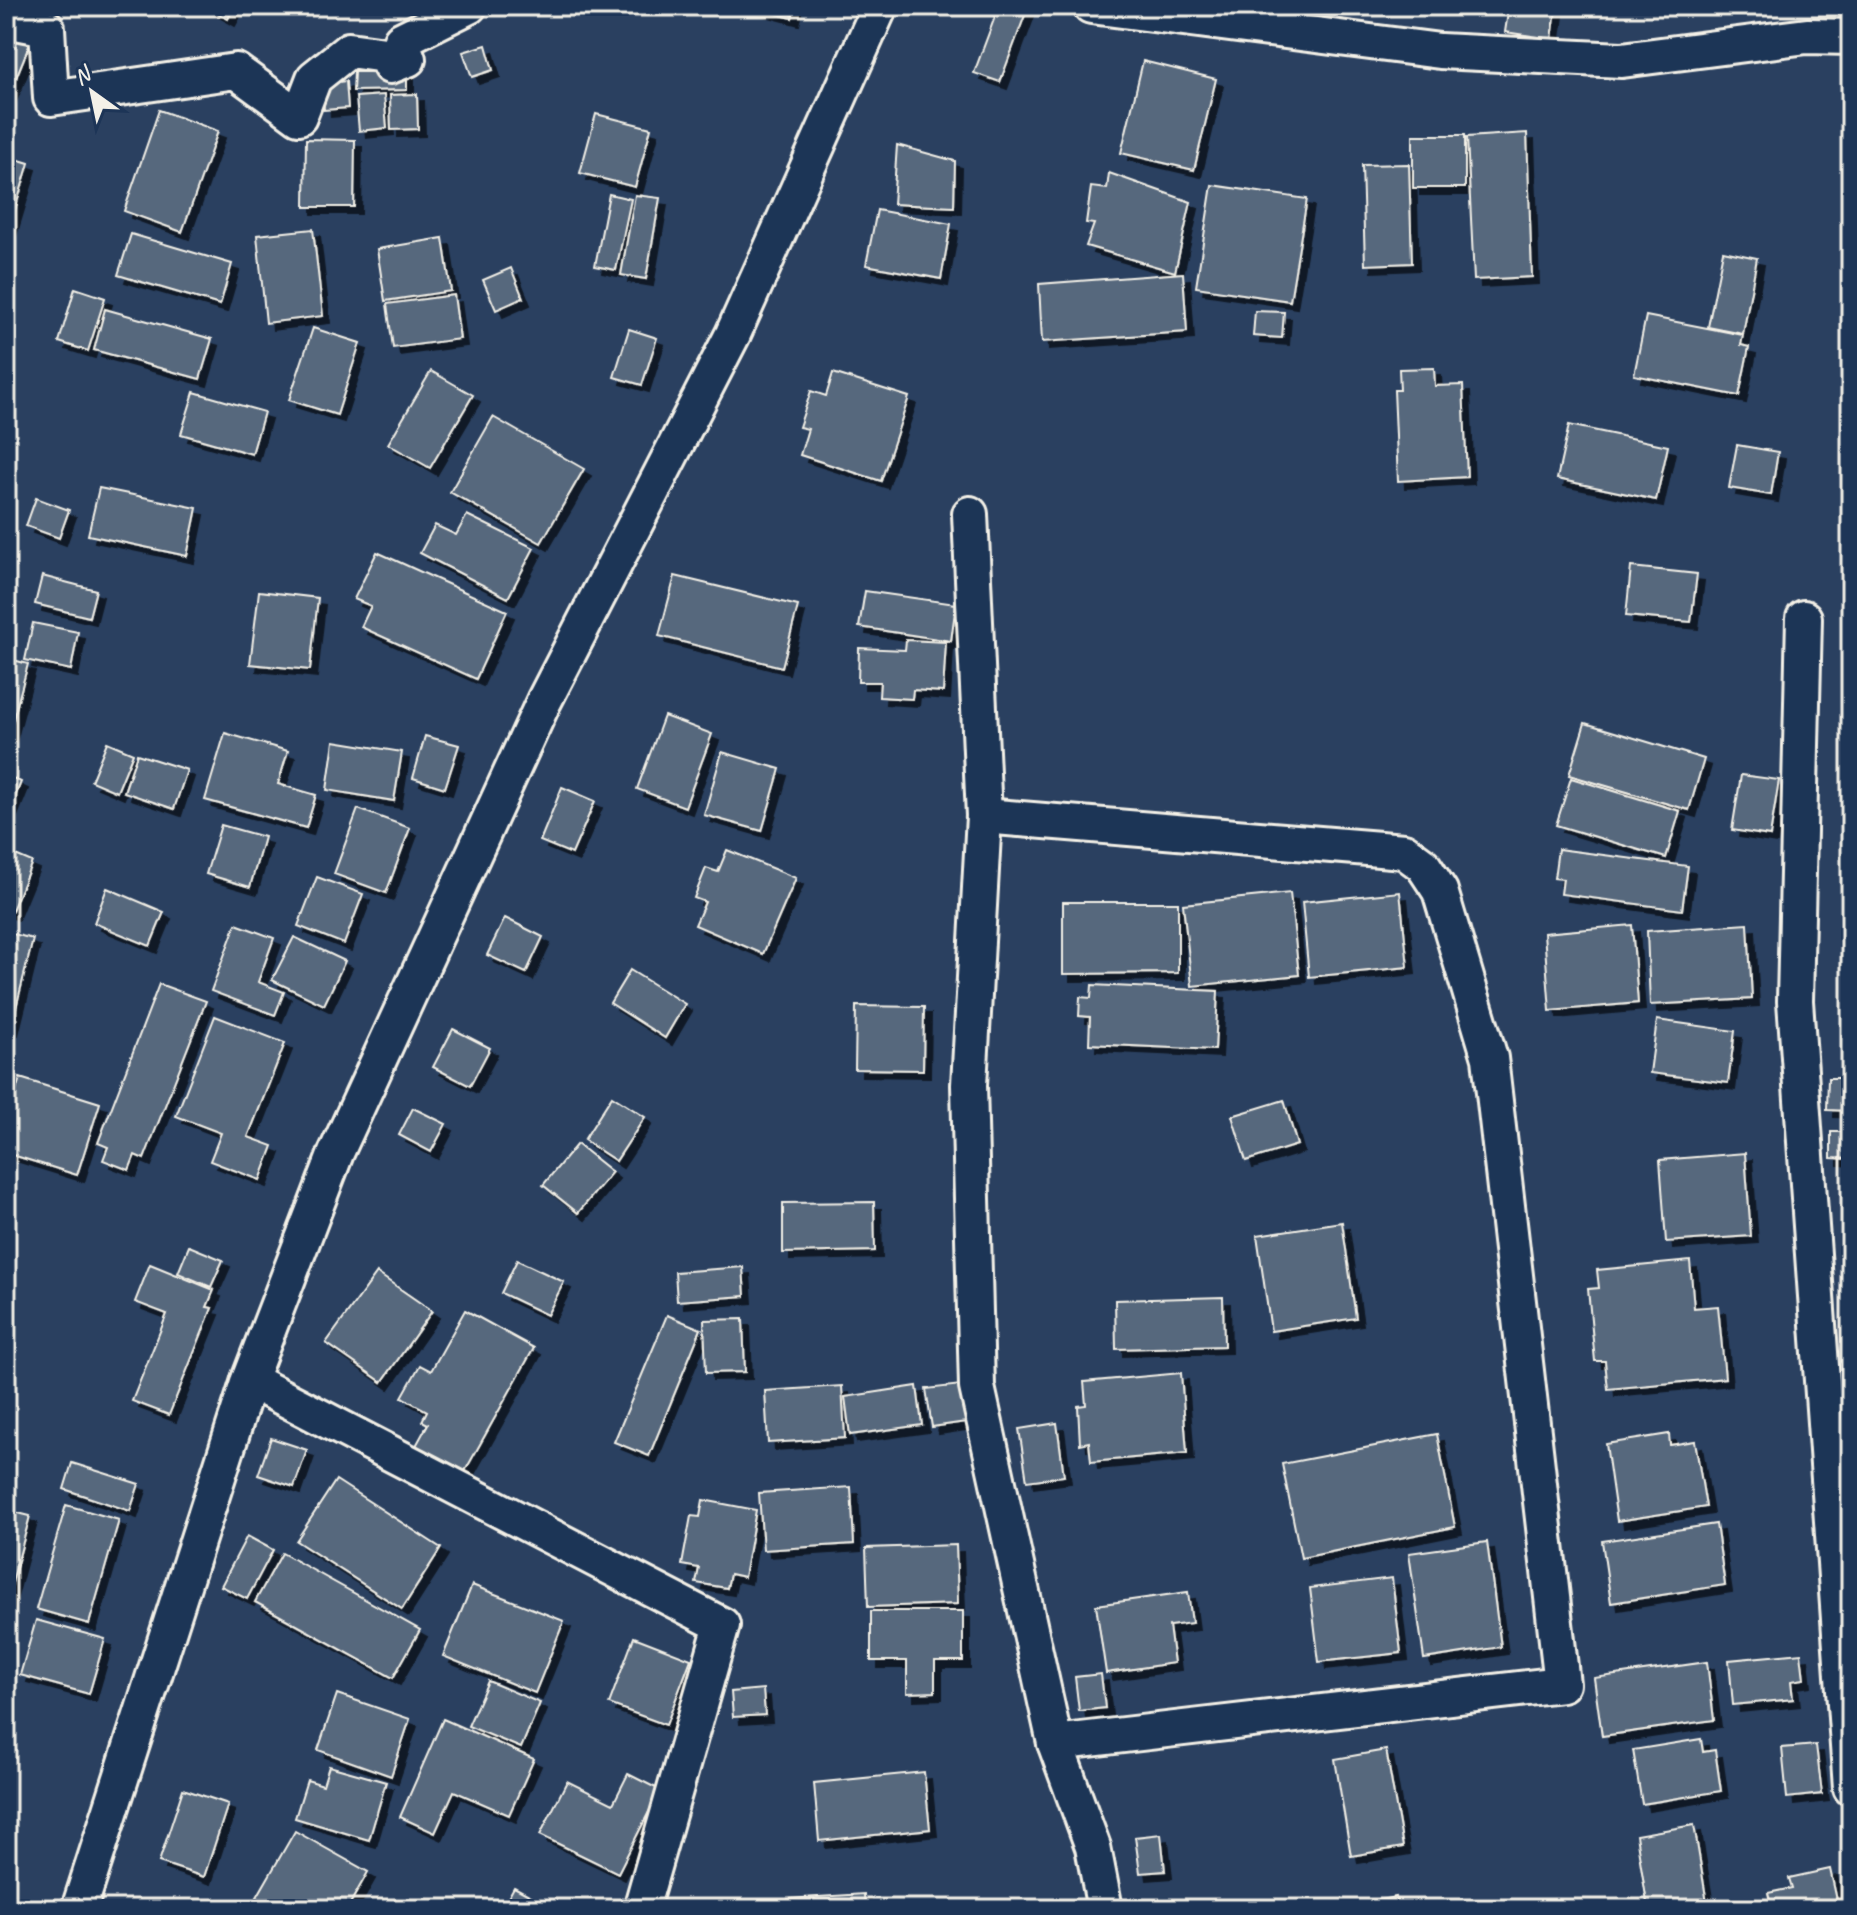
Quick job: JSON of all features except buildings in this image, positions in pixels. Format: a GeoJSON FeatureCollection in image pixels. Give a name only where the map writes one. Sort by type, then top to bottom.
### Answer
{"type":"FeatureCollection","features":[{"type":"Feature","properties":{"kind":"street"},"geometry":{"type":"LineString","coordinates":[[6,20],[47,28],[51,98],[236,71],[299,117],[314,78],[349,50],[385,55],[390,66],[408,59],[401,40],[469,6]]}},
{"type":"Feature","properties":{"kind":"street"},"geometry":{"type":"LineString","coordinates":[[79,1909],[249,1380],[342,1139],[544,701],[733,334],[880,6]]}},
{"type":"Feature","properties":{"kind":"street"},"geometry":{"type":"LineString","coordinates":[[1091,6],[1440,51],[1622,60],[1807,36],[1851,37]]}},
{"type":"Feature","properties":{"kind":"street"},"geometry":{"type":"LineString","coordinates":[[970,514],[984,816],[969,1085],[977,1387],[1055,1743],[1093,1847],[1105,1909]]}},
{"type":"Feature","properties":{"kind":"street"},"geometry":{"type":"LineString","coordinates":[[1804,618],[1795,1001],[1851,1788]]}},
{"type":"Feature","properties":{"kind":"street"},"geometry":{"type":"LineString","coordinates":[[984,816],[1404,851],[1423,865],[1440,891],[1490,1058],[1562,1684],[1055,1743]]}},
{"type":"Feature","properties":{"kind":"street"},"geometry":{"type":"LineString","coordinates":[[249,1380],[722,1625],[641,1909]]}}]}
